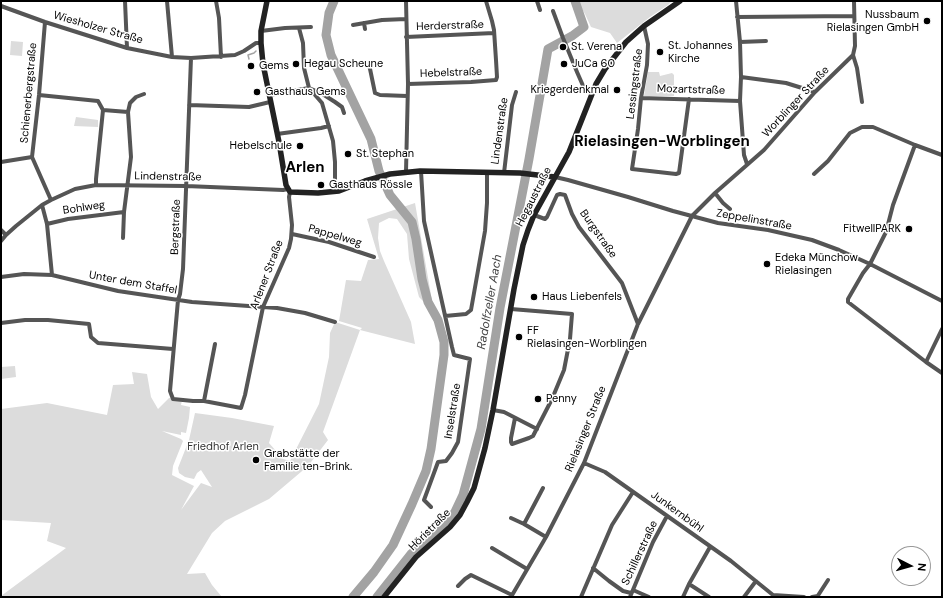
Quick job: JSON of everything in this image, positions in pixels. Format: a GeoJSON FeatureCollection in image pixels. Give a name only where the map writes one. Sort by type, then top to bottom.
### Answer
{"type":"FeatureCollection","features":[{"type":"Feature","properties":{"kind":"main road","name":"Arlener Straße"},"geometry":{"type":"LineString","coordinates":[[267,1],[261,31],[263,64],[286,185],[289,191]]}},
{"type":"Feature","properties":{"kind":"main road","name":"Hegaustraße"},"geometry":{"type":"LineString","coordinates":[[494,410],[523,245],[534,214],[569,152],[592,93],[606,69],[626,42],[644,26],[680,1]]}},
{"type":"Feature","properties":{"kind":"main road","name":"Lindenstraße"},"geometry":{"type":"LineString","coordinates":[[289,191],[318,193],[335,192],[345,190],[365,181],[385,175],[421,171],[520,173],[555,177]]}},
{"type":"Feature","properties":{"kind":"main road","name":"Höristraße"},"geometry":{"type":"LineString","coordinates":[[384,597],[416,558],[450,527],[460,515],[474,488],[494,410]]}},
{"type":"Feature","properties":{"kind":"street"},"geometry":{"type":"LineString","coordinates":[[125,1],[127,48]]}},
{"type":"Feature","properties":{"kind":"street"},"geometry":{"type":"LineString","coordinates":[[167,1],[172,57]]}},
{"type":"Feature","properties":{"kind":"street"},"geometry":{"type":"LineString","coordinates":[[216,1],[219,18],[221,56]]}},
{"type":"Feature","properties":{"kind":"street"},"geometry":{"type":"LineString","coordinates":[[406,1],[408,84],[406,172]]}},
{"type":"Feature","properties":{"kind":"street"},"geometry":{"type":"LineString","coordinates":[[486,1],[494,33]]}},
{"type":"Feature","properties":{"kind":"street"},"geometry":{"type":"LineString","coordinates":[[537,1],[540,10]]}},
{"type":"Feature","properties":{"kind":"street"},"geometry":{"type":"LineString","coordinates":[[736,1],[740,42],[740,101],[744,155],[747,164]]}},
{"type":"Feature","properties":{"kind":"street"},"geometry":{"type":"LineString","coordinates":[[854,1],[855,46],[853,55],[862,102]]}},
{"type":"Feature","properties":{"kind":"street","name":"Wiesholzer Straße"},"geometry":{"type":"LineString","coordinates":[[1,6],[45,22],[127,48],[172,57],[191,58],[235,55],[256,43],[261,43]]}},
{"type":"Feature","properties":{"kind":"street"},"geometry":{"type":"LineString","coordinates":[[553,11],[584,88],[592,93]]}},
{"type":"Feature","properties":{"kind":"street"},"geometry":{"type":"LineString","coordinates":[[737,17],[854,16]]}},
{"type":"Feature","properties":{"kind":"street"},"geometry":{"type":"LineString","coordinates":[[352,25],[382,20],[406,19]]}},
{"type":"Feature","properties":{"kind":"street","name":"Schienerbergstraße"},"geometry":{"type":"LineString","coordinates":[[1,162],[32,157],[45,22]]}},
{"type":"Feature","properties":{"kind":"street"},"geometry":{"type":"LineString","coordinates":[[364,23],[365,29]]}},
{"type":"Feature","properties":{"kind":"street","name":"Lessingstraße"},"geometry":{"type":"LineString","coordinates":[[644,26],[648,44],[647,65],[641,98],[632,169],[676,174],[679,173],[689,99]]}},
{"type":"Feature","properties":{"kind":"street"},"geometry":{"type":"LineString","coordinates":[[261,31],[311,27]]}},
{"type":"Feature","properties":{"kind":"street"},"geometry":{"type":"LineString","coordinates":[[299,28],[303,43],[304,68],[309,88],[322,103],[333,141],[335,192]]}},
{"type":"Feature","properties":{"kind":"street","name":"Herderstraße"},"geometry":{"type":"LineString","coordinates":[[406,37],[494,33]]}},
{"type":"Feature","properties":{"kind":"street","name":"Hebelstraße"},"geometry":{"type":"LineString","coordinates":[[408,84],[496,80],[494,33]]}},
{"type":"Feature","properties":{"kind":"street"},"geometry":{"type":"LineString","coordinates":[[740,42],[766,41]]}},
{"type":"Feature","properties":{"kind":"street","name":"Worblinger Straße"},"geometry":{"type":"LineString","coordinates":[[638,324],[692,216],[715,193],[764,150],[815,92],[853,55]]}},
{"type":"Feature","properties":{"kind":"street","name":"Bergstraße"},"geometry":{"type":"LineString","coordinates":[[191,58],[183,269],[178,300],[170,391],[173,399],[204,401]]}},
{"type":"Feature","properties":{"kind":"street"},"geometry":{"type":"LineString","coordinates":[[369,64],[375,93],[380,95],[408,96]]}},
{"type":"Feature","properties":{"kind":"street"},"geometry":{"type":"LineString","coordinates":[[741,77],[786,83],[815,92]]}},
{"type":"Feature","properties":{"kind":"street"},"geometry":{"type":"LineString","coordinates":[[269,95],[309,88],[321,93],[335,102],[342,107],[344,113]]}},
{"type":"Feature","properties":{"kind":"street","name":"Lindenstraße"},"geometry":{"type":"LineString","coordinates":[[504,173],[512,105],[516,92]]}},
{"type":"Feature","properties":{"kind":"street"},"geometry":{"type":"LineString","coordinates":[[123,238],[124,212],[131,157],[128,112],[130,103],[136,97],[144,94]]}},
{"type":"Feature","properties":{"kind":"street"},"geometry":{"type":"LineString","coordinates":[[39,95],[98,101],[103,110],[96,185]]}},
{"type":"Feature","properties":{"kind":"street","name":"Mozartstraße"},"geometry":{"type":"LineString","coordinates":[[641,98],[740,101]]}},
{"type":"Feature","properties":{"kind":"street"},"geometry":{"type":"LineString","coordinates":[[189,105],[249,107],[270,102]]}},
{"type":"Feature","properties":{"kind":"street"},"geometry":{"type":"LineString","coordinates":[[103,110],[128,112]]}},
{"type":"Feature","properties":{"kind":"street"},"geometry":{"type":"LineString","coordinates":[[277,134],[329,126]]}},
{"type":"Feature","properties":{"kind":"street"},"geometry":{"type":"LineString","coordinates":[[814,174],[828,161],[850,133],[862,127],[873,127],[942,155]]}},
{"type":"Feature","properties":{"kind":"street"},"geometry":{"type":"LineString","coordinates":[[915,145],[893,205],[886,232],[870,264],[848,299],[848,302],[942,373]]}},
{"type":"Feature","properties":{"kind":"street"},"geometry":{"type":"LineString","coordinates":[[32,157],[50,200]]}},
{"type":"Feature","properties":{"kind":"street","name":"Inselstraße"},"geometry":{"type":"LineString","coordinates":[[421,171],[424,221],[454,354],[470,359],[458,442],[446,461],[438,462],[424,500],[431,507]]}},
{"type":"Feature","properties":{"kind":"street"},"geometry":{"type":"LineString","coordinates":[[445,316],[466,314],[471,310],[485,232],[487,172]]}},
{"type":"Feature","properties":{"kind":"street","name":"Zeppelinstraße"},"geometry":{"type":"LineString","coordinates":[[555,177],[718,223],[768,230],[812,240],[870,264],[942,301]]}},
{"type":"Feature","properties":{"kind":"street","name":"Lindenstraße"},"geometry":{"type":"LineString","coordinates":[[1,241],[6,235],[50,200],[75,189],[96,185],[186,186],[289,191]]}},
{"type":"Feature","properties":{"kind":"street","name":"Arlener Straße"},"geometry":{"type":"LineString","coordinates":[[204,401],[241,408],[263,307],[289,248],[292,225],[289,191]]}},
{"type":"Feature","properties":{"kind":"street"},"geometry":{"type":"LineString","coordinates":[[715,193],[730,209]]}},
{"type":"Feature","properties":{"kind":"street","name":"Burgstraße"},"geometry":{"type":"LineString","coordinates":[[534,214],[545,219],[557,196],[560,194],[565,195],[572,214],[579,226],[622,284],[638,324]]}},
{"type":"Feature","properties":{"kind":"street"},"geometry":{"type":"LineString","coordinates":[[42,205],[47,224],[52,276]]}},
{"type":"Feature","properties":{"kind":"street","name":"Bohlweg"},"geometry":{"type":"LineString","coordinates":[[47,224],[68,219],[124,212]]}},
{"type":"Feature","properties":{"kind":"street"},"geometry":{"type":"LineString","coordinates":[[1,230],[6,235]]}},
{"type":"Feature","properties":{"kind":"street","name":"Pappelweg"},"geometry":{"type":"LineString","coordinates":[[292,234],[329,242],[374,257]]}},
{"type":"Feature","properties":{"kind":"street","name":"Unter dem Staffel"},"geometry":{"type":"LineString","coordinates":[[1,277],[24,274],[52,276],[118,291],[192,302],[277,308],[305,313],[335,322]]}},
{"type":"Feature","properties":{"kind":"street"},"geometry":{"type":"LineString","coordinates":[[511,308],[572,314],[570,339],[564,370],[552,399],[533,436],[512,444],[511,438],[515,418]]}},
{"type":"Feature","properties":{"kind":"street"},"geometry":{"type":"LineString","coordinates":[[1,323],[25,320],[48,320],[89,324],[91,337],[98,343],[173,349]]}},
{"type":"Feature","properties":{"kind":"street","name":"Rielasinger Straße"},"geometry":{"type":"LineString","coordinates":[[458,586],[471,575],[512,596],[546,538],[584,463],[638,324]]}},
{"type":"Feature","properties":{"kind":"street"},"geometry":{"type":"LineString","coordinates":[[926,362],[942,329]]}},
{"type":"Feature","properties":{"kind":"street"},"geometry":{"type":"LineString","coordinates":[[204,401],[214,344]]}},
{"type":"Feature","properties":{"kind":"street"},"geometry":{"type":"LineString","coordinates":[[494,410],[504,412],[537,429]]}},
{"type":"Feature","properties":{"kind":"street","name":"Junkernbühl"},"geometry":{"type":"LineString","coordinates":[[584,463],[605,472],[731,561],[774,596],[804,597]]}},
{"type":"Feature","properties":{"kind":"street"},"geometry":{"type":"LineString","coordinates":[[524,524],[543,488]]}},
{"type":"Feature","properties":{"kind":"street"},"geometry":{"type":"LineString","coordinates":[[581,597],[612,525],[633,492]]}},
{"type":"Feature","properties":{"kind":"street","name":"Schillerstraße"},"geometry":{"type":"LineString","coordinates":[[631,594],[653,542],[667,516]]}},
{"type":"Feature","properties":{"kind":"street"},"geometry":{"type":"LineString","coordinates":[[510,518],[524,524],[546,538]]}},
{"type":"Feature","properties":{"kind":"street"},"geometry":{"type":"LineString","coordinates":[[683,597],[710,547]]}},
{"type":"Feature","properties":{"kind":"street"},"geometry":{"type":"LineString","coordinates":[[492,548],[527,569]]}},
{"type":"Feature","properties":{"kind":"street"},"geometry":{"type":"LineString","coordinates":[[593,568],[623,591],[649,597]]}},
{"type":"Feature","properties":{"kind":"street"},"geometry":{"type":"LineString","coordinates":[[812,597],[817,596],[828,580]]}},
{"type":"Feature","properties":{"kind":"street"},"geometry":{"type":"LineString","coordinates":[[744,597],[756,581]]}},
{"type":"Feature","properties":{"kind":"street"},"geometry":{"type":"LineString","coordinates":[[689,584],[709,597]]}},
{"type":"Feature","properties":{"kind":"green space"},"geometry":{"type":"Polygon","coordinates":[[[577,1],[672,1],[617,43],[610,33],[591,27],[577,1]]]}},
{"type":"Feature","properties":{"kind":"green space"},"geometry":{"type":"Polygon","coordinates":[[[11,41],[23,42],[22,56],[10,55],[11,41]]]}},
{"type":"Feature","properties":{"kind":"green space"},"geometry":{"type":"Polygon","coordinates":[[[648,72],[659,72],[660,76],[672,73],[674,75],[674,96],[644,96],[648,72]]]}},
{"type":"Feature","properties":{"kind":"green space"},"geometry":{"type":"Polygon","coordinates":[[[76,117],[98,120],[98,127],[74,126],[76,117]]]}},
{"type":"Feature","properties":{"kind":"green space"},"geometry":{"type":"Polygon","coordinates":[[[415,203],[434,312],[419,297],[409,259],[407,234],[397,219],[389,218],[379,223],[378,238],[380,251],[411,322],[415,344],[360,330],[362,328],[339,321],[346,280],[361,281],[368,260],[379,259],[367,219],[415,203]]]}},
{"type":"Feature","properties":{"kind":"green space","name":"Friedhof Arlen"},"geometry":{"type":"Polygon","coordinates":[[[335,322],[360,330],[323,432],[328,440],[308,466],[269,499],[225,521],[212,533],[187,574],[205,573],[212,585],[222,597],[1,597],[66,548],[47,541],[51,523],[1,520],[1,409],[47,403],[107,415],[113,385],[134,384],[132,372],[147,374],[151,397],[158,409],[169,398],[182,400],[181,405],[190,407],[186,433],[181,432],[181,435],[162,431],[183,441],[173,466],[172,475],[194,486],[181,510],[201,483],[212,487],[201,470],[197,473],[194,479],[185,477],[179,473],[178,468],[189,440],[195,413],[274,426],[269,443],[283,459],[290,461],[319,404],[329,357],[330,333],[335,322]]]}},
{"type":"Feature","properties":{"kind":"green space"},"geometry":{"type":"Polygon","coordinates":[[[15,366],[16,377],[1,379],[1,367],[15,366]]]}},
{"type":"Feature","properties":{"kind":"waterway","name":"Radolfzeller Aach"},"geometry":{"type":"LineString","coordinates":[[334,1],[329,13],[326,35],[331,55],[371,139],[379,171],[390,195],[412,222],[422,279],[428,302],[438,320],[444,342],[444,355],[431,449],[426,471],[393,545],[374,572],[353,597]]}},
{"type":"Feature","properties":{"kind":"waterway","name":"Radolfzeller Aach"},"geometry":{"type":"LineString","coordinates":[[377,597],[411,554],[442,528],[455,512],[463,495],[481,429],[500,308],[529,159],[548,49],[572,36],[584,27],[575,1]]}},
{"type":"Feature","properties":{"kind":"waterway"},"geometry":{"type":"LineString","coordinates":[[249,59],[248,55],[256,51]]}},
{"type":"Feature","properties":{"kind":"place","name":"Nussbaum Rielasingen GmbH"},"geometry":{"type":"Point","coordinates":[927,21]}},
{"type":"Feature","properties":{"kind":"place","name":"St. Verena"},"geometry":{"type":"Point","coordinates":[563,47]}},
{"type":"Feature","properties":{"kind":"place","name":"St. Johannes Kirche"},"geometry":{"type":"Point","coordinates":[660,52]}},
{"type":"Feature","properties":{"kind":"place","name":"Hegau Scheune"},"geometry":{"type":"Point","coordinates":[296,64]}},
{"type":"Feature","properties":{"kind":"place","name":"JuCa 60"},"geometry":{"type":"Point","coordinates":[564,64]}},
{"type":"Feature","properties":{"kind":"place","name":"Gems"},"geometry":{"type":"Point","coordinates":[251,66]}},
{"type":"Feature","properties":{"kind":"place","name":"Kriegerdenkmal"},"geometry":{"type":"Point","coordinates":[617,90]}},
{"type":"Feature","properties":{"kind":"place","name":"Gasthaus Gems"},"geometry":{"type":"Point","coordinates":[257,92]}},
{"type":"Feature","properties":{"kind":"place","name":"Hebelschule"},"geometry":{"type":"Point","coordinates":[300,146]}},
{"type":"Feature","properties":{"kind":"place","name":"St. Stephan"},"geometry":{"type":"Point","coordinates":[348,154]}},
{"type":"Feature","properties":{"kind":"place","name":"Gasthaus Rössle"},"geometry":{"type":"Point","coordinates":[321,185]}},
{"type":"Feature","properties":{"kind":"place","name":"FitwellPARK"},"geometry":{"type":"Point","coordinates":[909,229]}},
{"type":"Feature","properties":{"kind":"place","name":"Edeka Münchow Rielasingen"},"geometry":{"type":"Point","coordinates":[767,264]}},
{"type":"Feature","properties":{"kind":"place","name":"Haus Liebenfels"},"geometry":{"type":"Point","coordinates":[534,297]}},
{"type":"Feature","properties":{"kind":"place","name":"FF Rielasingen-Worblingen"},"geometry":{"type":"Point","coordinates":[519,337]}},
{"type":"Feature","properties":{"kind":"place","name":"Penny"},"geometry":{"type":"Point","coordinates":[538,399]}},
{"type":"Feature","properties":{"kind":"place","name":"Grabstätte der Familie ten-Brink."},"geometry":{"type":"Point","coordinates":[256,460]}},
{"type":"Feature","properties":{"kind":"district","name":"Rielasingen-Worblingen"},"geometry":{"type":"Point","coordinates":[662,142]}},
{"type":"Feature","properties":{"kind":"district","name":"Arlen"},"geometry":{"type":"Point","coordinates":[305,168]}}]}
